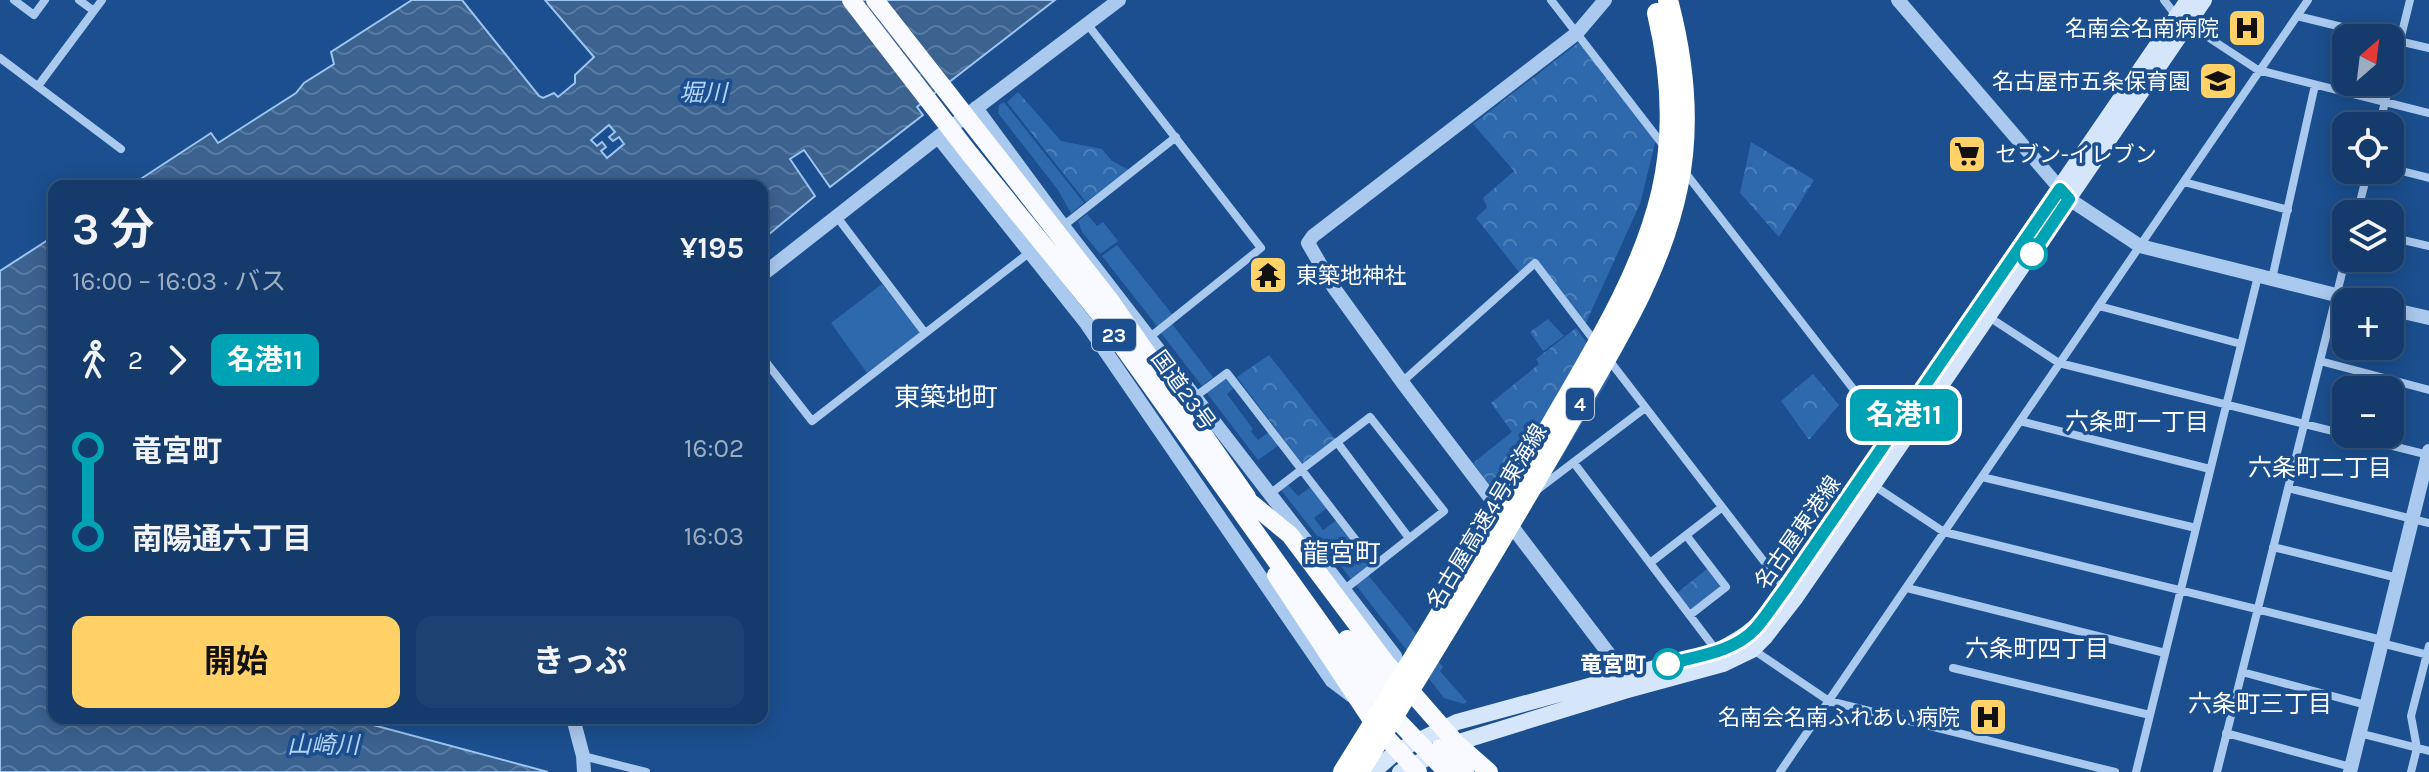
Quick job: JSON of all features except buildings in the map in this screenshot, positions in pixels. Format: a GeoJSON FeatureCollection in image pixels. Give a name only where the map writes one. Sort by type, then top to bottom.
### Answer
{"type":"FeatureCollection","features":[{"type":"Feature","properties":{"kind":"highway","name":"国道23号"},"geometry":{"type":"LineString","coordinates":[[851,0],[969,153],[1098,312],[1354,670],[1447,772]]}},
{"type":"Feature","properties":{"kind":"highway","name":"国道23号"},"geometry":{"type":"LineString","coordinates":[[875,0],[1109,299],[1362,659],[1407,714],[1465,772]]}},
{"type":"Feature","properties":{"kind":"highway","name":"名古屋高速4号東海線"},"geometry":{"type":"LineString","coordinates":[[1343,772],[1521,478],[1620,301],[1653,223],[1666,166],[1670,113],[1669,78],[1654,0]]}},
{"type":"Feature","properties":{"kind":"highway","name":"名古屋高速4号東海線"},"geometry":{"type":"LineString","coordinates":[[1359,772],[1471,591],[1635,308],[1665,238],[1678,187],[1685,137],[1679,52],[1668,0]]}},
{"type":"Feature","properties":{"kind":"highway"},"geometry":{"type":"LineString","coordinates":[[1471,591],[1488,581],[1575,439],[1652,300],[1675,245],[1693,175],[1691,135],[1668,29],[1667,80],[1661,127],[1637,228],[1601,310],[1522,458],[1521,478]]}},
{"type":"Feature","properties":{"kind":"highway"},"geometry":{"type":"LineString","coordinates":[[1251,503],[1290,535],[1403,683],[1450,736],[1489,772]]}},
{"type":"Feature","properties":{"kind":"highway"},"geometry":{"type":"LineString","coordinates":[[1250,523],[1258,549],[1375,725],[1406,765]]}},
{"type":"Feature","properties":{"kind":"main road","name":"名古屋東港線"},"geometry":{"type":"LineString","coordinates":[[2182,21],[2188,0]]}},
{"type":"Feature","properties":{"kind":"main road","name":"名古屋東港線"},"geometry":{"type":"LineString","coordinates":[[1373,772],[1406,765],[1479,715],[1749,644],[1765,637],[1889,436],[2064,194],[2182,21],[2204,0]]}},
{"type":"Feature","properties":{"kind":"main road","name":"名古屋東港線"},"geometry":{"type":"LineString","coordinates":[[1790,593],[1873,485],[1989,317],[2064,194]]}},
{"type":"Feature","properties":{"kind":"main road","name":"名古屋東港線"},"geometry":{"type":"LineString","coordinates":[[1450,736],[1723,664],[1749,644]]}},
{"type":"Feature","properties":{"kind":"street"},"geometry":{"type":"LineString","coordinates":[[14,0],[34,15],[45,0]]}},
{"type":"Feature","properties":{"kind":"street"},"geometry":{"type":"LineString","coordinates":[[79,0],[94,11]]}},
{"type":"Feature","properties":{"kind":"street"},"geometry":{"type":"LineString","coordinates":[[38,86],[102,0]]}},
{"type":"Feature","properties":{"kind":"street"},"geometry":{"type":"LineString","coordinates":[[768,270],[1119,0]]}},
{"type":"Feature","properties":{"kind":"street"},"geometry":{"type":"LineString","coordinates":[[1551,0],[1889,436]]}},
{"type":"Feature","properties":{"kind":"street"},"geometry":{"type":"LineString","coordinates":[[1605,0],[1577,33],[1313,236],[1308,243],[1334,288],[1402,382],[1625,675]]}},
{"type":"Feature","properties":{"kind":"street"},"geometry":{"type":"LineString","coordinates":[[1898,0],[2064,194],[2140,246],[2332,294]]}},
{"type":"Feature","properties":{"kind":"street"},"geometry":{"type":"LineString","coordinates":[[2164,0],[2182,21],[2258,70],[2429,113]]}},
{"type":"Feature","properties":{"kind":"street"},"geometry":{"type":"LineString","coordinates":[[1780,772],[2308,0]]}},
{"type":"Feature","properties":{"kind":"street"},"geometry":{"type":"LineString","coordinates":[[2404,25],[2410,0]]}},
{"type":"Feature","properties":{"kind":"street"},"geometry":{"type":"LineString","coordinates":[[2297,16],[2332,24]]}},
{"type":"Feature","properties":{"kind":"street"},"geometry":{"type":"LineString","coordinates":[[1088,25],[1261,248],[1150,337]]}},
{"type":"Feature","properties":{"kind":"street"},"geometry":{"type":"LineString","coordinates":[[2404,42],[2429,48]]}},
{"type":"Feature","properties":{"kind":"street"},"geometry":{"type":"LineString","coordinates":[[0,58],[121,149]]}},
{"type":"Feature","properties":{"kind":"street"},"geometry":{"type":"LineString","coordinates":[[2136,772],[2241,344],[2288,210],[2315,85]]}},
{"type":"Feature","properties":{"kind":"street"},"geometry":{"type":"LineString","coordinates":[[2382,112],[2386,96]]}},
{"type":"Feature","properties":{"kind":"street"},"geometry":{"type":"LineString","coordinates":[[976,108],[1395,656],[1403,683]]}},
{"type":"Feature","properties":{"kind":"street"},"geometry":{"type":"LineString","coordinates":[[938,137],[1086,323],[1332,681],[1359,701]]}},
{"type":"Feature","properties":{"kind":"street"},"geometry":{"type":"LineString","coordinates":[[768,365],[812,421],[1061,223],[1176,137]]}},
{"type":"Feature","properties":{"kind":"street"},"geometry":{"type":"LineString","coordinates":[[2404,172],[2429,178]]}},
{"type":"Feature","properties":{"kind":"street"},"geometry":{"type":"LineString","coordinates":[[2184,182],[2288,210]]}},
{"type":"Feature","properties":{"kind":"street"},"geometry":{"type":"LineString","coordinates":[[837,217],[925,333]]}},
{"type":"Feature","properties":{"kind":"street"},"geometry":{"type":"LineString","coordinates":[[2404,240],[2429,246]]}},
{"type":"Feature","properties":{"kind":"street"},"geometry":{"type":"LineString","coordinates":[[1402,382],[1535,263],[1721,508],[1790,593]]}},
{"type":"Feature","properties":{"kind":"street"},"geometry":{"type":"LineString","coordinates":[[2099,306],[2241,344]]}},
{"type":"Feature","properties":{"kind":"street"},"geometry":{"type":"LineString","coordinates":[[2404,312],[2429,318]]}},
{"type":"Feature","properties":{"kind":"street"},"geometry":{"type":"LineString","coordinates":[[2217,772],[2332,314]]}},
{"type":"Feature","properties":{"kind":"street"},"geometry":{"type":"LineString","coordinates":[[1989,317],[2059,363],[2429,454],[2350,769],[2226,733]]}},
{"type":"Feature","properties":{"kind":"street"},"geometry":{"type":"LineString","coordinates":[[2320,361],[2429,390]]}},
{"type":"Feature","properties":{"kind":"street"},"geometry":{"type":"LineString","coordinates":[[1196,396],[1227,373],[1375,565]]}},
{"type":"Feature","properties":{"kind":"street"},"geometry":{"type":"LineString","coordinates":[[1504,514],[1645,408]]}},
{"type":"Feature","properties":{"kind":"street"},"geometry":{"type":"LineString","coordinates":[[1271,493],[1370,417],[1444,511],[1345,589]]}},
{"type":"Feature","properties":{"kind":"street"},"geometry":{"type":"LineString","coordinates":[[2020,421],[2210,469]]}},
{"type":"Feature","properties":{"kind":"street"},"geometry":{"type":"LineString","coordinates":[[1337,442],[1409,538]]}},
{"type":"Feature","properties":{"kind":"street"},"geometry":{"type":"LineString","coordinates":[[1574,463],[1717,651]]}},
{"type":"Feature","properties":{"kind":"street"},"geometry":{"type":"LineString","coordinates":[[1982,477],[2196,528]]}},
{"type":"Feature","properties":{"kind":"street"},"geometry":{"type":"LineString","coordinates":[[1873,485],[1944,532],[2428,652],[2411,716],[2417,748],[2411,772]]}},
{"type":"Feature","properties":{"kind":"street"},"geometry":{"type":"LineString","coordinates":[[2288,488],[2429,523]]}},
{"type":"Feature","properties":{"kind":"street"},"geometry":{"type":"LineString","coordinates":[[1650,563],[1721,508]]}},
{"type":"Feature","properties":{"kind":"street"},"geometry":{"type":"LineString","coordinates":[[1686,535],[1726,587],[1690,615]]}},
{"type":"Feature","properties":{"kind":"street"},"geometry":{"type":"LineString","coordinates":[[2273,547],[2398,578]]}},
{"type":"Feature","properties":{"kind":"street"},"geometry":{"type":"LineString","coordinates":[[1907,588],[2165,653]]}},
{"type":"Feature","properties":{"kind":"street"},"geometry":{"type":"LineString","coordinates":[[1749,644],[1829,701],[2115,772]]}},
{"type":"Feature","properties":{"kind":"street"},"geometry":{"type":"LineString","coordinates":[[1953,668],[2150,715]]}},
{"type":"Feature","properties":{"kind":"street"},"geometry":{"type":"LineString","coordinates":[[2242,672],[2366,705]]}},
{"type":"Feature","properties":{"kind":"street"},"geometry":{"type":"LineString","coordinates":[[575,724],[584,772]]}},
{"type":"Feature","properties":{"kind":"street"},"geometry":{"type":"LineString","coordinates":[[2359,733],[2429,751]]}},
{"type":"Feature","properties":{"kind":"street"},"geometry":{"type":"LineString","coordinates":[[583,756],[646,772]]}},
{"type":"Feature","properties":{"kind":"green space"},"geometry":{"type":"Polygon","coordinates":[[[1578,43],[1656,139],[1640,204],[1584,327],[1536,260],[1519,272],[1476,218],[1487,207],[1483,198],[1514,171],[1473,124],[1578,43]]]}},
{"type":"Feature","properties":{"kind":"green space"},"geometry":{"type":"Polygon","coordinates":[[[1018,92],[1061,141],[1102,149],[1112,161],[1129,170],[1086,202],[1007,102],[1018,92]]]}},
{"type":"Feature","properties":{"kind":"green space"},"geometry":{"type":"Polygon","coordinates":[[[1004,102],[1084,203],[1071,213],[1058,190],[998,113],[999,105],[1004,102]]]}},
{"type":"Feature","properties":{"kind":"green space"},"geometry":{"type":"Polygon","coordinates":[[[1751,142],[1814,180],[1779,237],[1740,193],[1751,142]]]}},
{"type":"Feature","properties":{"kind":"green space"},"geometry":{"type":"Polygon","coordinates":[[[1087,214],[1097,226],[1103,222],[1118,241],[1100,254],[1082,232],[1078,221],[1087,214]]]}},
{"type":"Feature","properties":{"kind":"green space"},"geometry":{"type":"Polygon","coordinates":[[[1117,245],[1172,314],[1157,326],[1102,256],[1117,245]]]}},
{"type":"Feature","properties":{"kind":"green space"},"geometry":{"type":"Polygon","coordinates":[[[882,284],[920,333],[867,373],[831,323],[882,284]]]}},
{"type":"Feature","properties":{"kind":"green space"},"geometry":{"type":"Polygon","coordinates":[[[1548,319],[1564,336],[1543,351],[1530,332],[1548,319]]]}},
{"type":"Feature","properties":{"kind":"green space"},"geometry":{"type":"Polygon","coordinates":[[[1172,324],[1213,377],[1202,386],[1161,333],[1172,324]]]}},
{"type":"Feature","properties":{"kind":"green space"},"geometry":{"type":"Polygon","coordinates":[[[1576,328],[1611,375],[1560,460],[1503,504],[1473,463],[1512,432],[1491,403],[1539,364],[1536,359],[1576,328]]]}},
{"type":"Feature","properties":{"kind":"green space"},"geometry":{"type":"Polygon","coordinates":[[[1269,355],[1335,439],[1303,465],[1237,377],[1269,355]]]}},
{"type":"Feature","properties":{"kind":"green space"},"geometry":{"type":"Polygon","coordinates":[[[1813,374],[1839,405],[1809,440],[1781,401],[1813,374]]]}},
{"type":"Feature","properties":{"kind":"green space"},"geometry":{"type":"Polygon","coordinates":[[[1224,379],[1235,387],[1227,394],[1258,440],[1269,432],[1279,445],[1258,460],[1206,392],[1224,379]]]}},
{"type":"Feature","properties":{"kind":"green space"},"geometry":{"type":"Polygon","coordinates":[[[1288,485],[1298,496],[1311,487],[1327,508],[1314,518],[1323,530],[1337,520],[1369,562],[1368,566],[1351,579],[1281,490],[1288,485]]]}},
{"type":"Feature","properties":{"kind":"green space"},"geometry":{"type":"Polygon","coordinates":[[[1708,568],[1724,587],[1692,612],[1677,593],[1708,568]]]}},
{"type":"Feature","properties":{"kind":"green space"},"geometry":{"type":"Polygon","coordinates":[[[1368,575],[1443,667],[1440,671],[1467,702],[1464,704],[1444,698],[1355,584],[1368,575]]]}},
{"type":"Feature","properties":{"kind":"water","name":"堀川"},"geometry":{"type":"Polygon","coordinates":[[[412,0],[462,0],[543,98],[554,93],[558,97],[575,83],[575,75],[594,57],[545,0],[1055,0],[917,107],[923,115],[830,187],[804,150],[790,159],[815,196],[768,235],[768,180],[139,180],[211,133],[218,143],[296,93],[304,83],[334,64],[331,52],[412,0]],[[609,125],[591,140],[597,146],[602,142],[606,147],[601,151],[607,158],[624,144],[619,137],[613,141],[609,137],[615,132],[609,125]]]}},
{"type":"Feature","properties":{"kind":"water","name":"山崎川"},"geometry":{"type":"Polygon","coordinates":[[[48,240],[48,724],[369,724],[548,772],[0,772],[0,271],[48,240]]]}},
{"type":"Feature","properties":{"kind":"bus line","name":"名港11"},"geometry":{"type":"LineString","coordinates":[[1668,664],[1717,651],[1755,630],[2060,189],[2069,199],[2032,254]]}},
{"type":"Feature","properties":{"kind":"place","name":"名南会名南病院"},"geometry":{"type":"Point","coordinates":[2247,28]}},
{"type":"Feature","properties":{"kind":"place","name":"名古屋市五条保育園"},"geometry":{"type":"Point","coordinates":[2218,81]}},
{"type":"Feature","properties":{"kind":"place","name":"セブン-イレブン"},"geometry":{"type":"Point","coordinates":[1967,154]}},
{"type":"Feature","properties":{"kind":"place","name":"東築地神社"},"geometry":{"type":"Point","coordinates":[1268,275]}},
{"type":"Feature","properties":{"kind":"place","name":"竜宮町"},"geometry":{"type":"Point","coordinates":[1668,664]}},
{"type":"Feature","properties":{"kind":"place","name":"名南会名南ふれあい病院"},"geometry":{"type":"Point","coordinates":[1988,717]}},
{"type":"Feature","properties":{"kind":"district","name":"東築地町"},"geometry":{"type":"Point","coordinates":[946,397]}},
{"type":"Feature","properties":{"kind":"district","name":"六条町一丁目"},"geometry":{"type":"Point","coordinates":[2137,422]}},
{"type":"Feature","properties":{"kind":"district","name":"六条町二丁目"},"geometry":{"type":"Point","coordinates":[2320,468]}},
{"type":"Feature","properties":{"kind":"district","name":"龍宮町"},"geometry":{"type":"Point","coordinates":[1342,553]}},
{"type":"Feature","properties":{"kind":"district","name":"六条町四丁目"},"geometry":{"type":"Point","coordinates":[2037,649]}},
{"type":"Feature","properties":{"kind":"district","name":"六条町三丁目"},"geometry":{"type":"Point","coordinates":[2260,704]}}]}
